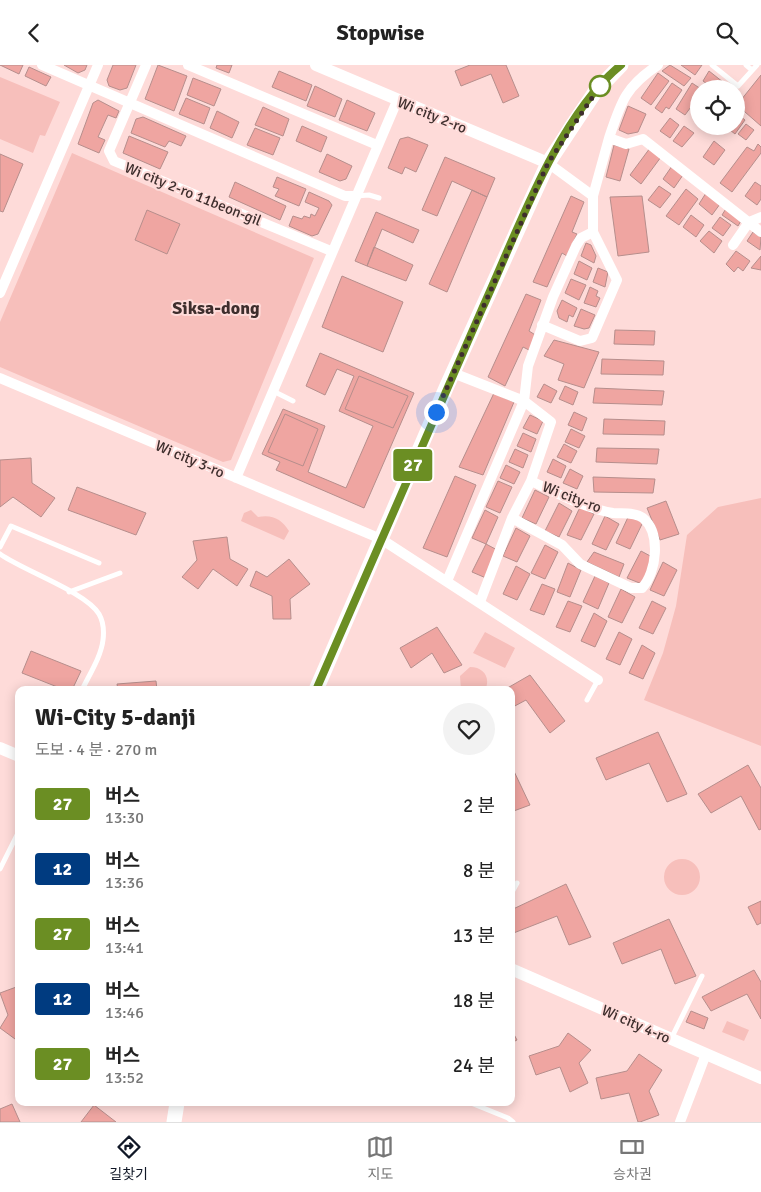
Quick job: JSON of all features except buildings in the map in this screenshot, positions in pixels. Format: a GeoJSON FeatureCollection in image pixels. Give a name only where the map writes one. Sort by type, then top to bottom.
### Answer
{"type":"FeatureCollection","features":[{"type":"Feature","properties":{"kind":"main road"},"geometry":{"type":"LineString","coordinates":[[318,686],[453,373],[548,163],[595,92],[621,65]]}},
{"type":"Feature","properties":{"kind":"main road"},"geometry":{"type":"LineString","coordinates":[[174,1122],[176,1106]]}},
{"type":"Feature","properties":{"kind":"street"},"geometry":{"type":"LineString","coordinates":[[0,293],[98,65]]}},
{"type":"Feature","properties":{"kind":"street","name":"Wi city 2-ro 11beon-gil"},"geometry":{"type":"LineString","coordinates":[[146,65],[110,151],[114,161],[331,251]]}},
{"type":"Feature","properties":{"kind":"street"},"geometry":{"type":"LineString","coordinates":[[188,65],[377,145]]}},
{"type":"Feature","properties":{"kind":"street","name":"Wi city 2-ro"},"geometry":{"type":"LineString","coordinates":[[316,65],[397,101],[548,163]]}},
{"type":"Feature","properties":{"kind":"street"},"geometry":{"type":"LineString","coordinates":[[542,325],[580,341],[592,338],[617,280],[593,232],[593,196],[622,98],[640,77],[658,65]]}},
{"type":"Feature","properties":{"kind":"street"},"geometry":{"type":"LineString","coordinates":[[46,66],[345,195],[356,196]]}},
{"type":"Feature","properties":{"kind":"street"},"geometry":{"type":"LineString","coordinates":[[236,479],[302,327],[331,251],[397,101]]}},
{"type":"Feature","properties":{"kind":"street"},"geometry":{"type":"LineString","coordinates":[[609,137],[626,144],[644,139],[761,232]]}},
{"type":"Feature","properties":{"kind":"street"},"geometry":{"type":"LineString","coordinates":[[548,163],[593,196]]}},
{"type":"Feature","properties":{"kind":"street"},"geometry":{"type":"LineString","coordinates":[[732,245],[749,222],[761,217]]}},
{"type":"Feature","properties":{"kind":"street"},"geometry":{"type":"LineString","coordinates":[[446,581],[524,401],[528,367],[542,325],[576,246],[581,238],[593,232]]}},
{"type":"Feature","properties":{"kind":"street","name":"Wi city-ro"},"geometry":{"type":"LineString","coordinates":[[453,373],[524,401],[551,423],[531,481],[512,518],[562,545],[580,564],[631,588],[642,588],[650,580],[656,555],[649,525],[642,517],[592,507],[531,481]]}},
{"type":"Feature","properties":{"kind":"street","name":"Wi city 3-ro"},"geometry":{"type":"LineString","coordinates":[[0,378],[381,539],[598,680]]}},
{"type":"Feature","properties":{"kind":"street"},"geometry":{"type":"LineString","coordinates":[[480,602],[512,518]]}},
{"type":"Feature","properties":{"kind":"street"},"geometry":{"type":"LineString","coordinates":[[0,748],[15,754]]}},
{"type":"Feature","properties":{"kind":"street","name":"Wi city 4-ro"},"geometry":{"type":"LineString","coordinates":[[515,971],[761,1078]]}},
{"type":"Feature","properties":{"kind":"street"},"geometry":{"type":"LineString","coordinates":[[680,1122],[706,1054]]}},
{"type":"Feature","properties":{"kind":"lane"},"geometry":{"type":"LineString","coordinates":[[712,65],[738,86],[757,65]]}},
{"type":"Feature","properties":{"kind":"lane"},"geometry":{"type":"LineString","coordinates":[[746,65],[752,70]]}},
{"type":"Feature","properties":{"kind":"lane"},"geometry":{"type":"LineString","coordinates":[[356,196],[369,195],[379,198]]}},
{"type":"Feature","properties":{"kind":"lane"},"geometry":{"type":"LineString","coordinates":[[273,391],[293,401]]}},
{"type":"Feature","properties":{"kind":"lane"},"geometry":{"type":"LineString","coordinates":[[0,547],[11,527],[99,563]]}},
{"type":"Feature","properties":{"kind":"lane"},"geometry":{"type":"LineString","coordinates":[[0,554],[16,565],[86,600],[99,613],[103,629],[102,646],[84,686]]}},
{"type":"Feature","properties":{"kind":"lane"},"geometry":{"type":"LineString","coordinates":[[69,592],[120,573]]}},
{"type":"Feature","properties":{"kind":"lane"},"geometry":{"type":"LineString","coordinates":[[587,700],[598,680]]}},
{"type":"Feature","properties":{"kind":"lane"},"geometry":{"type":"LineString","coordinates":[[2,866],[15,839]]}},
{"type":"Feature","properties":{"kind":"lane"},"geometry":{"type":"LineString","coordinates":[[515,887],[517,883]]}},
{"type":"Feature","properties":{"kind":"lane"},"geometry":{"type":"LineString","coordinates":[[671,1040],[702,976]]}},
{"type":"Feature","properties":{"kind":"lane"},"geometry":{"type":"LineString","coordinates":[[478,1106],[508,1118],[512,1122]]}},
{"type":"Feature","properties":{"kind":"shaded area"},"geometry":{"type":"Polygon","coordinates":[[[0,77],[60,102],[45,136],[40,135],[33,153],[0,139],[0,77]]]}},
{"type":"Feature","properties":{"kind":"shaded area"},"geometry":{"type":"Polygon","coordinates":[[[72,153],[314,258],[231,460],[223,462],[0,367],[0,322],[72,153]]]}},
{"type":"Feature","properties":{"kind":"shaded area"},"geometry":{"type":"Polygon","coordinates":[[[761,498],[761,746],[644,700],[663,653],[676,606],[687,535],[718,507],[761,498]]]}},
{"type":"Feature","properties":{"kind":"shaded area"},"geometry":{"type":"Polygon","coordinates":[[[251,510],[258,517],[268,516],[276,518],[283,523],[289,531],[284,540],[241,521],[244,513],[251,510]]]}},
{"type":"Feature","properties":{"kind":"shaded area"},"geometry":{"type":"Polygon","coordinates":[[[485,632],[515,648],[505,668],[473,653],[485,632]]]}},
{"type":"Feature","properties":{"kind":"shaded area"},"geometry":{"type":"Polygon","coordinates":[[[470,667],[475,667],[487,677],[487,686],[461,686],[460,676],[470,667]]]}},
{"type":"Feature","properties":{"kind":"shaded area"},"geometry":{"type":"Polygon","coordinates":[[[682,859],[689,860],[695,864],[699,870],[699,884],[695,890],[689,894],[682,895],[675,894],[669,890],[665,884],[664,877],[665,870],[669,864],[675,860],[682,859]]]}},
{"type":"Feature","properties":{"kind":"shaded area"},"geometry":{"type":"Polygon","coordinates":[[[727,1021],[749,1030],[744,1041],[722,1032],[727,1021]]]}},
{"type":"Feature","properties":{"kind":"bus line","name":"27"},"geometry":{"type":"LineString","coordinates":[[318,686],[453,373],[548,163],[595,92],[621,65]]}},
{"type":"Feature","properties":{"kind":"district","name":"Siksa-dong"},"geometry":{"type":"Point","coordinates":[216,308]}},
{"type":"Feature","properties":{"kind":"route"},"geometry":{"type":"LineString","coordinates":[[436,412],[548,163],[600,86]]}}]}
